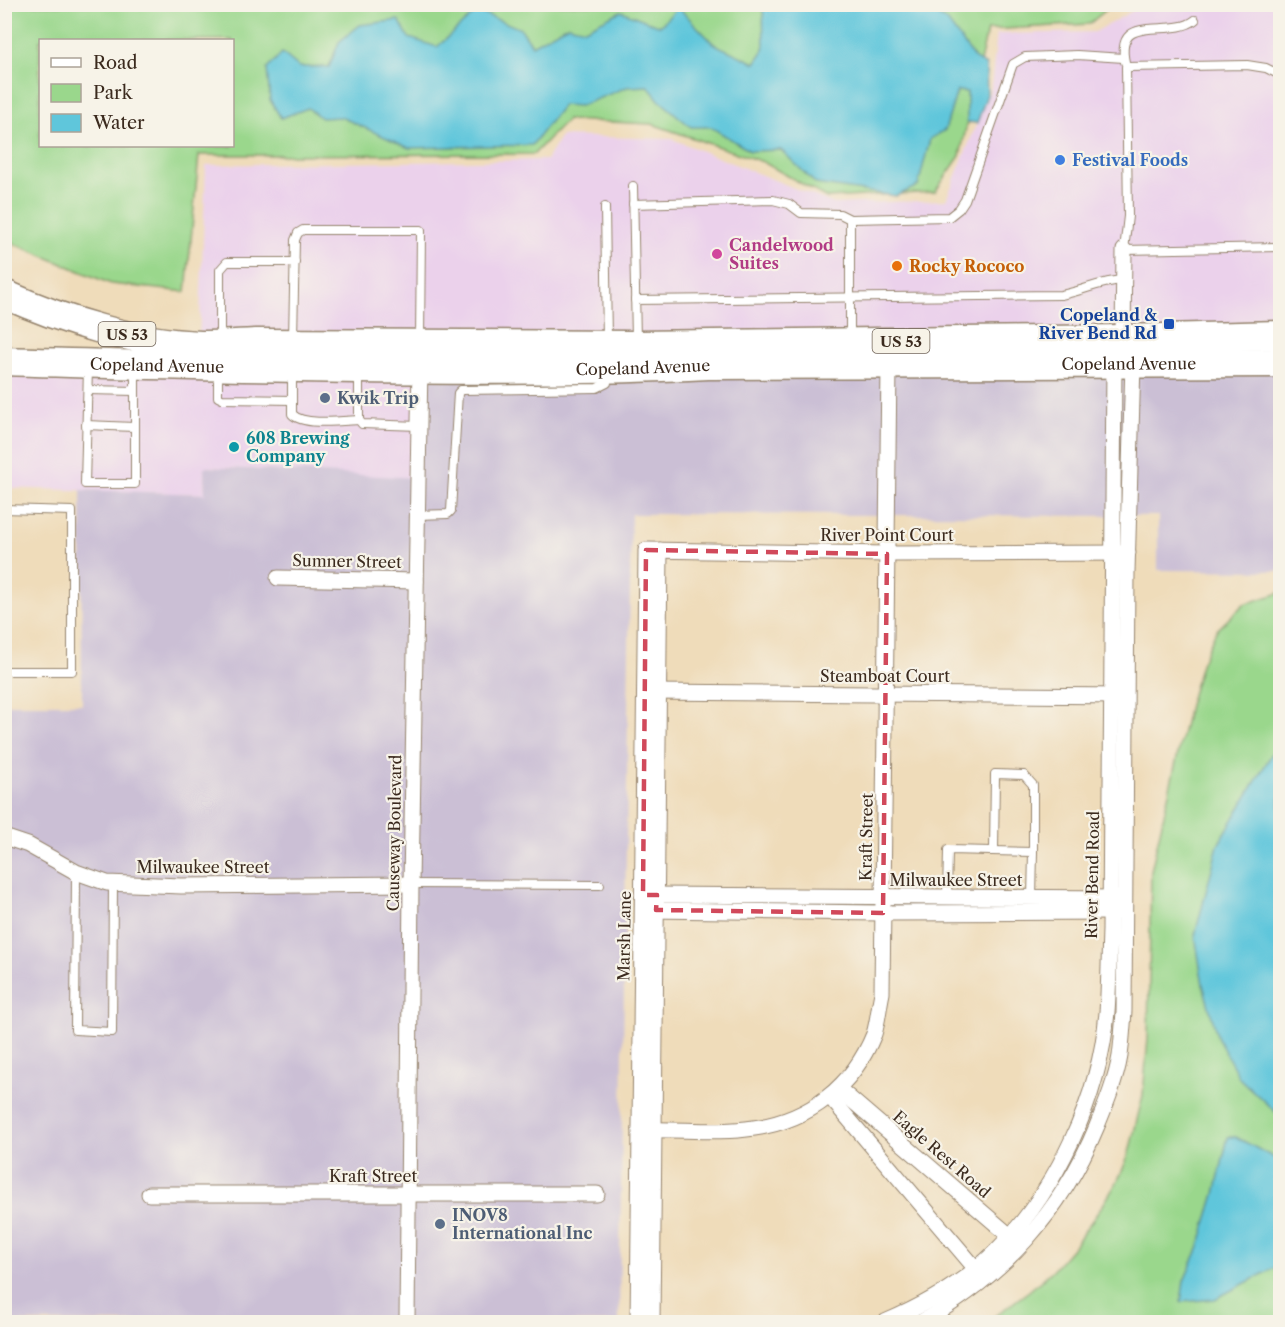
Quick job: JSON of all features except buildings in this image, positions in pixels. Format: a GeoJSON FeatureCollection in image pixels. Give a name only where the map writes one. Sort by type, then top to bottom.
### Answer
{"type":"FeatureCollection","features":[{"type":"Feature","properties":{"kind":"highway","name":"US 53"},"geometry":{"type":"LineString","coordinates":[[4,294],[38,309],[96,327],[139,337],[198,345],[219,356]]}},
{"type":"Feature","properties":{"kind":"highway","name":"Copeland Avenue"},"geometry":{"type":"LineString","coordinates":[[219,356],[607,356],[758,365],[889,365],[1123,355],[1281,335]]}},
{"type":"Feature","properties":{"kind":"highway","name":"Copeland Avenue"},"geometry":{"type":"LineString","coordinates":[[636,357],[850,342],[1281,363]]}},
{"type":"Feature","properties":{"kind":"highway"},"geometry":{"type":"LineString","coordinates":[[758,365],[774,357],[838,354],[845,351],[850,342]]}},
{"type":"Feature","properties":{"kind":"highway","name":"Copeland Avenue"},"geometry":{"type":"LineString","coordinates":[[4,361],[88,377],[135,378],[219,356],[256,343],[293,356],[358,369],[420,357]]}},
{"type":"Feature","properties":{"kind":"street","name":"River Bend Road"},"geometry":{"type":"LineString","coordinates":[[921,1323],[950,1306],[1016,1241],[1038,1227],[1071,1179],[1091,1140],[1108,1099],[1119,1058],[1124,1011],[1117,905],[1124,250]]}},
{"type":"Feature","properties":{"kind":"street","name":"Causeway Boulevard"},"geometry":{"type":"LineString","coordinates":[[407,1323],[411,884],[420,357]]}},
{"type":"Feature","properties":{"kind":"street","name":"Kraft Street"},"geometry":{"type":"LineString","coordinates":[[647,1129],[753,1129],[777,1124],[804,1113],[835,1093],[861,1059],[874,1032],[882,993],[889,365]]}},
{"type":"Feature","properties":{"kind":"street","name":"River Point Court"},"geometry":{"type":"LineString","coordinates":[[653,550],[887,554],[1120,553]]}},
{"type":"Feature","properties":{"kind":"street","name":"Marsh Lane"},"geometry":{"type":"LineString","coordinates":[[638,1323],[647,1129],[653,550]]}},
{"type":"Feature","properties":{"kind":"street","name":"Sumner Street"},"geometry":{"type":"LineString","coordinates":[[278,578],[416,580]]}},
{"type":"Feature","properties":{"kind":"street","name":"Steamboat Court"},"geometry":{"type":"LineString","coordinates":[[651,692],[1119,696]]}},
{"type":"Feature","properties":{"kind":"street","name":"Milwaukee Street"},"geometry":{"type":"LineString","coordinates":[[4,837],[28,845],[76,872],[113,884],[181,886],[411,884]]}},
{"type":"Feature","properties":{"kind":"street","name":"Milwaukee Street"},"geometry":{"type":"LineString","coordinates":[[883,905],[947,898],[1032,898],[1117,905]]}},
{"type":"Feature","properties":{"kind":"street","name":"Milwaukee Street"},"geometry":{"type":"LineString","coordinates":[[650,903],[1117,905]]}},
{"type":"Feature","properties":{"kind":"street","name":"Eagle Rest Road"},"geometry":{"type":"LineString","coordinates":[[835,1093],[1016,1241]]}},
{"type":"Feature","properties":{"kind":"street"},"geometry":{"type":"LineString","coordinates":[[835,1093],[980,1274]]}},
{"type":"Feature","properties":{"kind":"street","name":"Marsh Lane"},"geometry":{"type":"LineString","coordinates":[[647,1129],[652,1323]]}},
{"type":"Feature","properties":{"kind":"street","name":"Kraft Street"},"geometry":{"type":"LineString","coordinates":[[149,1194],[597,1194]]}},
{"type":"Feature","properties":{"kind":"street","name":"River Bend Road"},"geometry":{"type":"LineString","coordinates":[[885,1323],[980,1274]]}},
{"type":"Feature","properties":{"kind":"lane"},"geometry":{"type":"LineString","coordinates":[[1194,20],[1181,27],[1135,31],[1126,39],[1124,58],[1128,216],[1124,250],[1281,248]]}},
{"type":"Feature","properties":{"kind":"lane"},"geometry":{"type":"LineString","coordinates":[[633,204],[773,200],[789,204],[801,213],[840,214],[850,219],[949,217],[965,200],[1013,64],[1025,57],[1077,55],[1124,58]]}},
{"type":"Feature","properties":{"kind":"lane"},"geometry":{"type":"LineString","coordinates":[[1126,67],[1247,65],[1266,68],[1281,75]]}},
{"type":"Feature","properties":{"kind":"lane"},"geometry":{"type":"LineString","coordinates":[[633,186],[636,357]]}},
{"type":"Feature","properties":{"kind":"lane"},"geometry":{"type":"LineString","coordinates":[[417,515],[451,512],[458,393],[461,390],[597,388],[607,383],[605,207]]}},
{"type":"Feature","properties":{"kind":"lane"},"geometry":{"type":"LineString","coordinates":[[850,219],[852,297],[850,342]]}},
{"type":"Feature","properties":{"kind":"lane"},"geometry":{"type":"LineString","coordinates":[[419,426],[369,426],[358,420],[296,419],[292,414],[295,240],[298,233],[303,230],[421,230],[420,357]]}},
{"type":"Feature","properties":{"kind":"lane"},"geometry":{"type":"LineString","coordinates":[[292,400],[222,399],[218,397],[220,270],[227,262],[295,262]]}},
{"type":"Feature","properties":{"kind":"lane"},"geometry":{"type":"LineString","coordinates":[[635,300],[1061,295],[1084,290],[1095,284],[1123,280]]}},
{"type":"Feature","properties":{"kind":"lane"},"geometry":{"type":"LineString","coordinates":[[358,369],[358,420]]}},
{"type":"Feature","properties":{"kind":"lane"},"geometry":{"type":"LineString","coordinates":[[88,377],[85,484],[135,484],[135,378]]}},
{"type":"Feature","properties":{"kind":"lane"},"geometry":{"type":"LineString","coordinates":[[87,425],[135,427]]}},
{"type":"Feature","properties":{"kind":"lane"},"geometry":{"type":"LineString","coordinates":[[4,509],[72,511],[72,670],[4,670]]}},
{"type":"Feature","properties":{"kind":"lane"},"geometry":{"type":"LineString","coordinates":[[994,851],[995,774],[1024,775],[1033,785],[1032,898]]}},
{"type":"Feature","properties":{"kind":"lane"},"geometry":{"type":"LineString","coordinates":[[947,898],[948,850],[1033,852]]}},
{"type":"Feature","properties":{"kind":"lane"},"geometry":{"type":"LineString","coordinates":[[76,872],[75,1030],[112,1032],[113,884]]}},
{"type":"Feature","properties":{"kind":"lane"},"geometry":{"type":"LineString","coordinates":[[411,884],[600,885]]}},
{"type":"Feature","properties":{"kind":"highlighted area"},"geometry":{"type":"Polygon","coordinates":[[[646,550],[887,554],[883,913],[656,910],[657,895],[643,895],[646,550]]]}},
{"type":"Feature","properties":{"kind":"shaded area"},"geometry":{"type":"Polygon","coordinates":[[[1143,5],[1280,5],[1280,344],[418,479],[204,467],[205,494],[5,488],[5,361],[198,369],[206,165],[546,160],[561,136],[672,139],[834,204],[946,200],[991,88],[997,34],[1095,32],[1143,5]]]}},
{"type":"Feature","properties":{"kind":"shaded area"},"geometry":{"type":"Polygon","coordinates":[[[420,344],[1280,344],[1280,571],[1158,570],[1158,516],[631,514],[619,1322],[5,1322],[5,704],[82,704],[81,490],[205,494],[204,467],[418,478],[420,344]]]}},
{"type":"Feature","properties":{"kind":"green space"},"geometry":{"type":"Polygon","coordinates":[[[4,5],[1112,5],[1089,24],[987,30],[960,156],[935,192],[827,198],[763,162],[652,124],[567,120],[534,154],[199,155],[186,292],[111,284],[5,240],[4,5]]]}},
{"type":"Feature","properties":{"kind":"green space"},"geometry":{"type":"Polygon","coordinates":[[[1280,593],[1280,1322],[987,1322],[1029,1291],[1053,1270],[1074,1246],[1117,1182],[1128,1157],[1143,1095],[1148,1038],[1151,871],[1189,705],[1201,664],[1216,631],[1244,604],[1280,593]]]}},
{"type":"Feature","properties":{"kind":"water"},"geometry":{"type":"Polygon","coordinates":[[[920,4],[947,21],[975,59],[986,65],[987,95],[977,123],[967,122],[967,92],[957,91],[945,130],[930,139],[918,186],[896,196],[816,184],[781,150],[750,151],[711,127],[691,127],[659,100],[648,86],[627,87],[580,106],[563,105],[532,145],[409,148],[341,117],[321,118],[308,108],[281,118],[270,100],[267,69],[282,53],[299,67],[329,67],[339,42],[360,25],[399,20],[409,38],[437,47],[477,11],[521,29],[532,45],[568,25],[585,29],[621,11],[660,26],[678,7],[714,44],[755,63],[764,50],[763,5],[920,4]]]}},
{"type":"Feature","properties":{"kind":"water"},"geometry":{"type":"Polygon","coordinates":[[[1280,740],[1280,1116],[1240,1079],[1218,1039],[1203,985],[1195,935],[1218,845],[1280,740]]]}},
{"type":"Feature","properties":{"kind":"water"},"geometry":{"type":"Polygon","coordinates":[[[1228,1137],[1236,1137],[1280,1161],[1280,1265],[1215,1299],[1181,1302],[1184,1281],[1199,1247],[1215,1194],[1228,1137]]]}},
{"type":"Feature","properties":{"kind":"place","name":"Festival Foods"},"geometry":{"type":"Point","coordinates":[1060,160]}},
{"type":"Feature","properties":{"kind":"place","name":"Candelwood Suites"},"geometry":{"type":"Point","coordinates":[717,254]}},
{"type":"Feature","properties":{"kind":"place","name":"Rocky Rococo"},"geometry":{"type":"Point","coordinates":[897,266]}},
{"type":"Feature","properties":{"kind":"place","name":"Copeland & River Bend Rd"},"geometry":{"type":"Point","coordinates":[1169,324]}},
{"type":"Feature","properties":{"kind":"place","name":"Kwik Trip"},"geometry":{"type":"Point","coordinates":[325,398]}},
{"type":"Feature","properties":{"kind":"place","name":"608 Brewing Company"},"geometry":{"type":"Point","coordinates":[234,447]}},
{"type":"Feature","properties":{"kind":"place","name":"INOV8 International Inc"},"geometry":{"type":"Point","coordinates":[440,1224]}}]}
